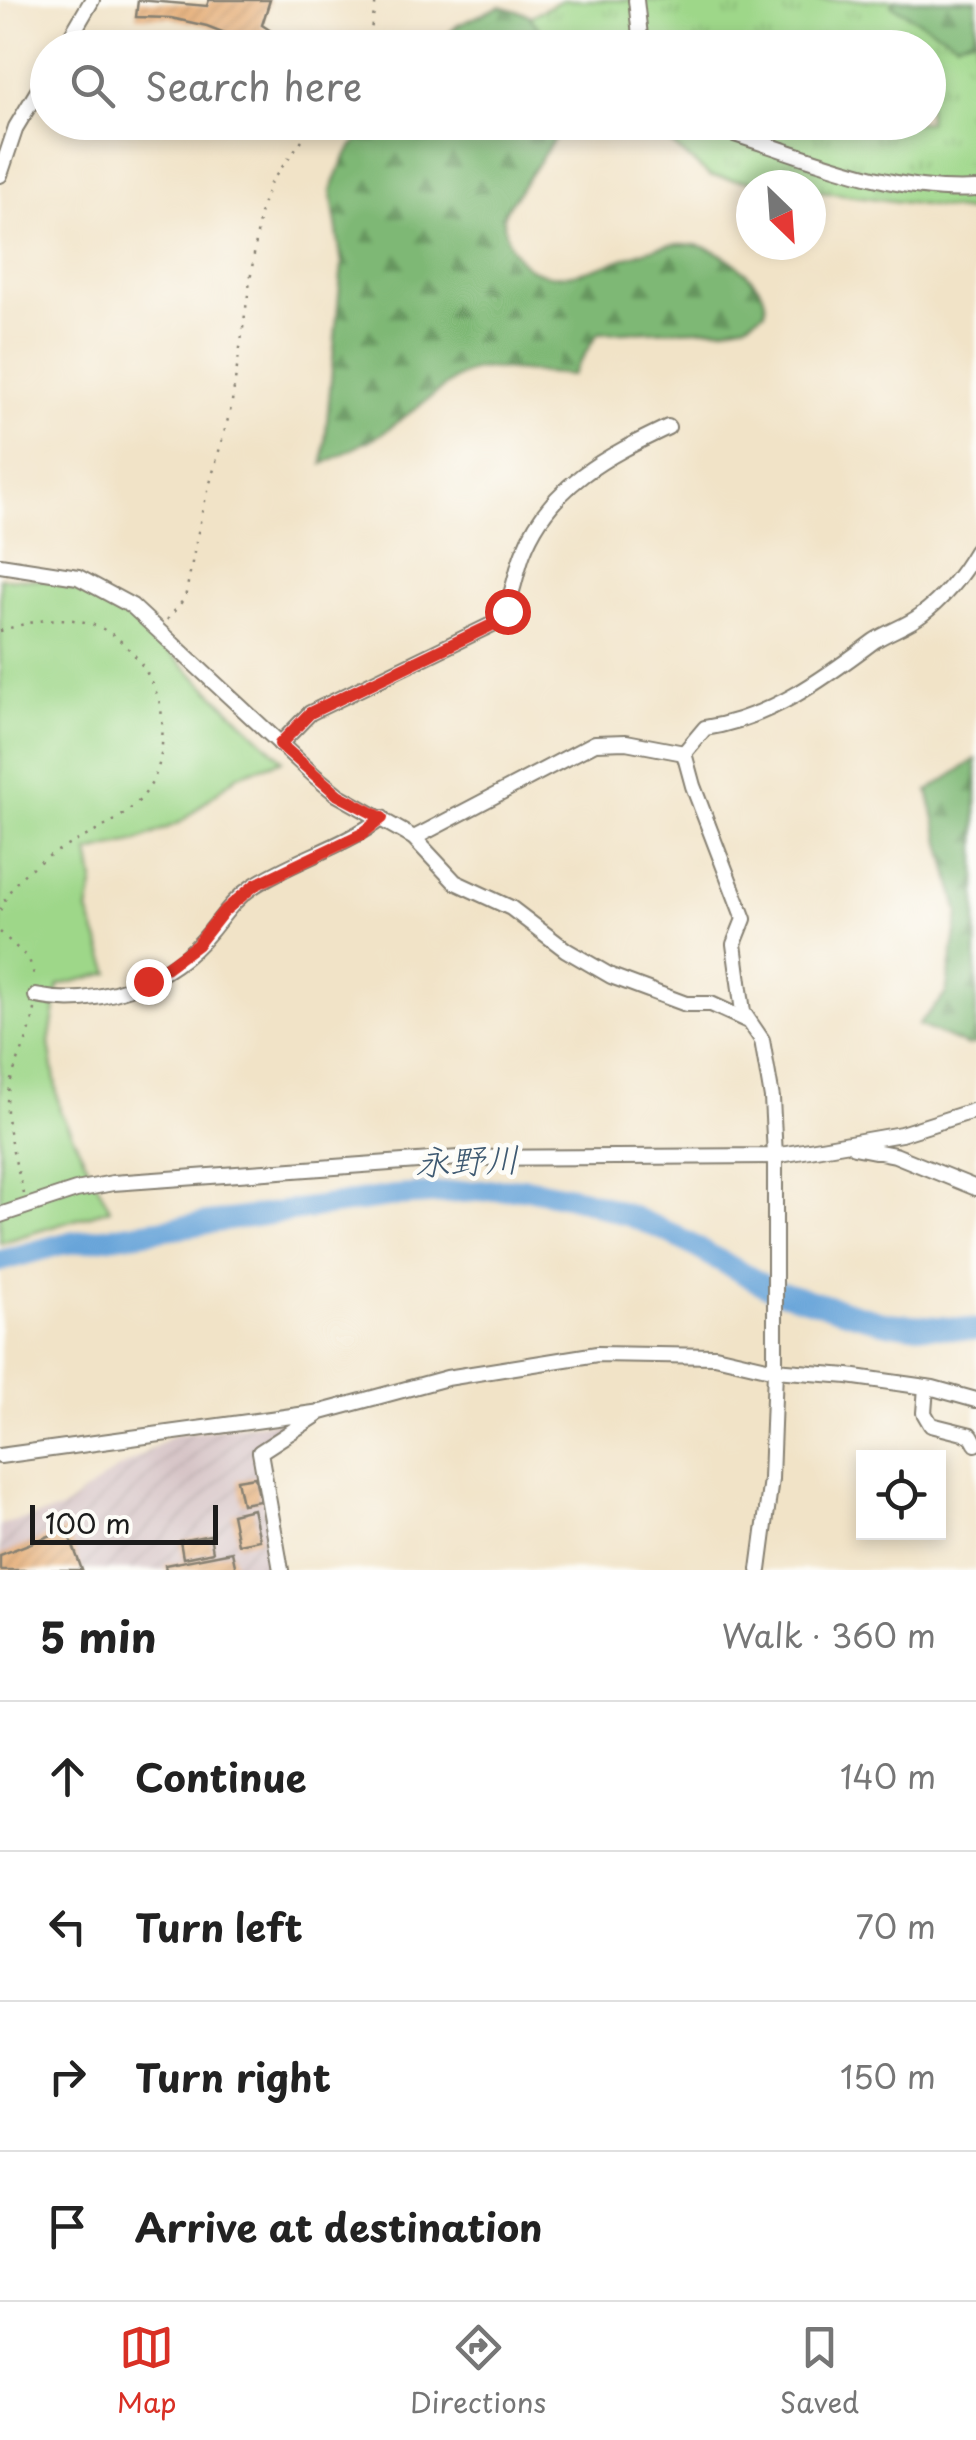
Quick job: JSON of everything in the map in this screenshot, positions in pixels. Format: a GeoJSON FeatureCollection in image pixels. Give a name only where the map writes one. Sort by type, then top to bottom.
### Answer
{"type":"FeatureCollection","features":[{"type":"Feature","properties":{"kind":"street"},"geometry":{"type":"LineString","coordinates":[[74,30],[92,0]]}},
{"type":"Feature","properties":{"kind":"street"},"geometry":{"type":"LineString","coordinates":[[636,0],[639,30]]}},
{"type":"Feature","properties":{"kind":"street"},"geometry":{"type":"LineString","coordinates":[[0,174],[16,127],[30,104]]}},
{"type":"Feature","properties":{"kind":"street"},"geometry":{"type":"LineString","coordinates":[[753,140],[879,180],[918,188],[976,189]]}},
{"type":"Feature","properties":{"kind":"street"},"geometry":{"type":"LineString","coordinates":[[280,744],[310,713],[494,624],[507,611],[523,553],[557,496],[587,470],[668,426]]}},
{"type":"Feature","properties":{"kind":"street"},"geometry":{"type":"LineString","coordinates":[[684,753],[705,728],[738,723],[806,690],[878,639],[920,616],[954,584],[976,551]]}},
{"type":"Feature","properties":{"kind":"street"},"geometry":{"type":"LineString","coordinates":[[0,566],[46,570],[78,578],[119,598],[160,630],[338,795],[414,838],[454,882],[510,908],[566,950],[611,976],[686,1004],[711,1004],[746,1020],[762,1040],[772,1098],[775,1156],[775,1370],[771,1480],[759,1570]]}},
{"type":"Feature","properties":{"kind":"street"},"geometry":{"type":"LineString","coordinates":[[414,838],[595,743],[626,742],[684,753]]}},
{"type":"Feature","properties":{"kind":"street"},"geometry":{"type":"LineString","coordinates":[[684,753],[692,786],[744,920],[734,944],[746,1020]]}},
{"type":"Feature","properties":{"kind":"street"},"geometry":{"type":"LineString","coordinates":[[36,996],[78,1001],[148,981],[197,945],[223,912],[255,885],[362,834],[382,818]]}},
{"type":"Feature","properties":{"kind":"street"},"geometry":{"type":"LineString","coordinates":[[0,1215],[76,1190],[113,1184],[459,1158],[775,1156],[900,1134],[976,1110]]}},
{"type":"Feature","properties":{"kind":"street"},"geometry":{"type":"LineString","coordinates":[[842,1145],[895,1155],[976,1188]]}},
{"type":"Feature","properties":{"kind":"street"},"geometry":{"type":"LineString","coordinates":[[0,1456],[322,1412],[447,1378],[597,1354],[715,1356],[775,1370],[926,1387],[976,1400]]}},
{"type":"Feature","properties":{"kind":"street"},"geometry":{"type":"LineString","coordinates":[[926,1387],[924,1413],[932,1425],[971,1436],[976,1444]]}},
{"type":"Feature","properties":{"kind":"street"},"geometry":{"type":"LineString","coordinates":[[281,1570],[260,1452],[322,1412]]}},
{"type":"Feature","properties":{"kind":"path"},"geometry":{"type":"LineString","coordinates":[[371,30],[376,0]]}},
{"type":"Feature","properties":{"kind":"path"},"geometry":{"type":"LineString","coordinates":[[160,630],[186,598],[202,512],[232,408],[261,208],[269,185],[302,140]]}},
{"type":"Feature","properties":{"kind":"path"},"geometry":{"type":"LineString","coordinates":[[0,631],[54,618],[81,620],[106,630],[122,642],[145,670],[159,699],[162,719],[160,763],[135,806],[116,822],[30,868],[5,896],[0,911]]}},
{"type":"Feature","properties":{"kind":"path"},"geometry":{"type":"LineString","coordinates":[[0,932],[29,958],[37,984],[31,1034],[9,1089],[7,1116],[27,1206]]}},
{"type":"Feature","properties":{"kind":"shaded area"},"geometry":{"type":"Polygon","coordinates":[[[301,1418],[254,1452],[277,1570],[0,1570],[0,1525],[61,1510],[174,1435],[301,1418]]]}},
{"type":"Feature","properties":{"kind":"green space"},"geometry":{"type":"Polygon","coordinates":[[[562,0],[976,0],[976,212],[826,192],[826,170],[736,170],[736,180],[710,176],[667,140],[946,140],[946,30],[538,30],[525,19],[562,0]]]}},
{"type":"Feature","properties":{"kind":"green space"},"geometry":{"type":"Polygon","coordinates":[[[895,0],[976,0],[976,37],[956,42],[946,36],[946,30],[935,30],[891,5],[895,0]]]}},
{"type":"Feature","properties":{"kind":"green space"},"geometry":{"type":"Polygon","coordinates":[[[500,6],[528,14],[540,30],[453,30],[500,6]]]}},
{"type":"Feature","properties":{"kind":"green space"},"geometry":{"type":"Polygon","coordinates":[[[358,140],[553,140],[504,213],[508,241],[528,267],[547,275],[568,275],[662,246],[700,246],[745,272],[763,294],[765,311],[746,323],[725,328],[598,333],[572,375],[472,370],[383,433],[323,464],[342,264],[331,191],[345,157],[358,140]]]}},
{"type":"Feature","properties":{"kind":"green space"},"geometry":{"type":"Polygon","coordinates":[[[0,578],[50,580],[115,605],[283,760],[238,775],[181,822],[137,841],[89,852],[94,881],[88,911],[110,973],[59,985],[49,1043],[60,1111],[110,1209],[0,1243],[0,578]]]}},
{"type":"Feature","properties":{"kind":"green space"},"geometry":{"type":"Polygon","coordinates":[[[976,759],[976,1044],[968,1046],[918,1025],[946,994],[959,914],[928,791],[976,759]]]}},
{"type":"Feature","properties":{"kind":"building"},"geometry":{"type":"Polygon","coordinates":[[[138,0],[207,6],[209,0],[270,0],[262,25],[270,30],[217,30],[171,18],[136,17],[138,0]]]}},
{"type":"Feature","properties":{"kind":"building"},"geometry":{"type":"Polygon","coordinates":[[[255,1477],[260,1501],[242,1504],[237,1480],[255,1477]]]}},
{"type":"Feature","properties":{"kind":"building"},"geometry":{"type":"Polygon","coordinates":[[[253,1509],[260,1540],[238,1544],[232,1514],[253,1509]]]}},
{"type":"Feature","properties":{"kind":"building"},"geometry":{"type":"Polygon","coordinates":[[[67,1529],[82,1570],[0,1570],[0,1555],[67,1529]]]}},
{"type":"Feature","properties":{"kind":"building"},"geometry":{"type":"Polygon","coordinates":[[[210,1535],[213,1552],[183,1558],[180,1541],[210,1535]]]}},
{"type":"Feature","properties":{"kind":"building"},"geometry":{"type":"Polygon","coordinates":[[[232,1552],[236,1570],[166,1570],[165,1565],[232,1552]]]}},
{"type":"Feature","properties":{"kind":"waterway","name":"永野川"},"geometry":{"type":"LineString","coordinates":[[0,1261],[62,1244],[395,1196],[526,1188],[581,1199],[633,1217],[771,1289],[886,1323],[976,1330]]}},
{"type":"Feature","properties":{"kind":"route"},"geometry":{"type":"LineString","coordinates":[[148,981],[197,945],[223,912],[255,885],[362,834],[382,818],[338,795],[280,744],[310,713],[494,624],[507,611]]}}]}
